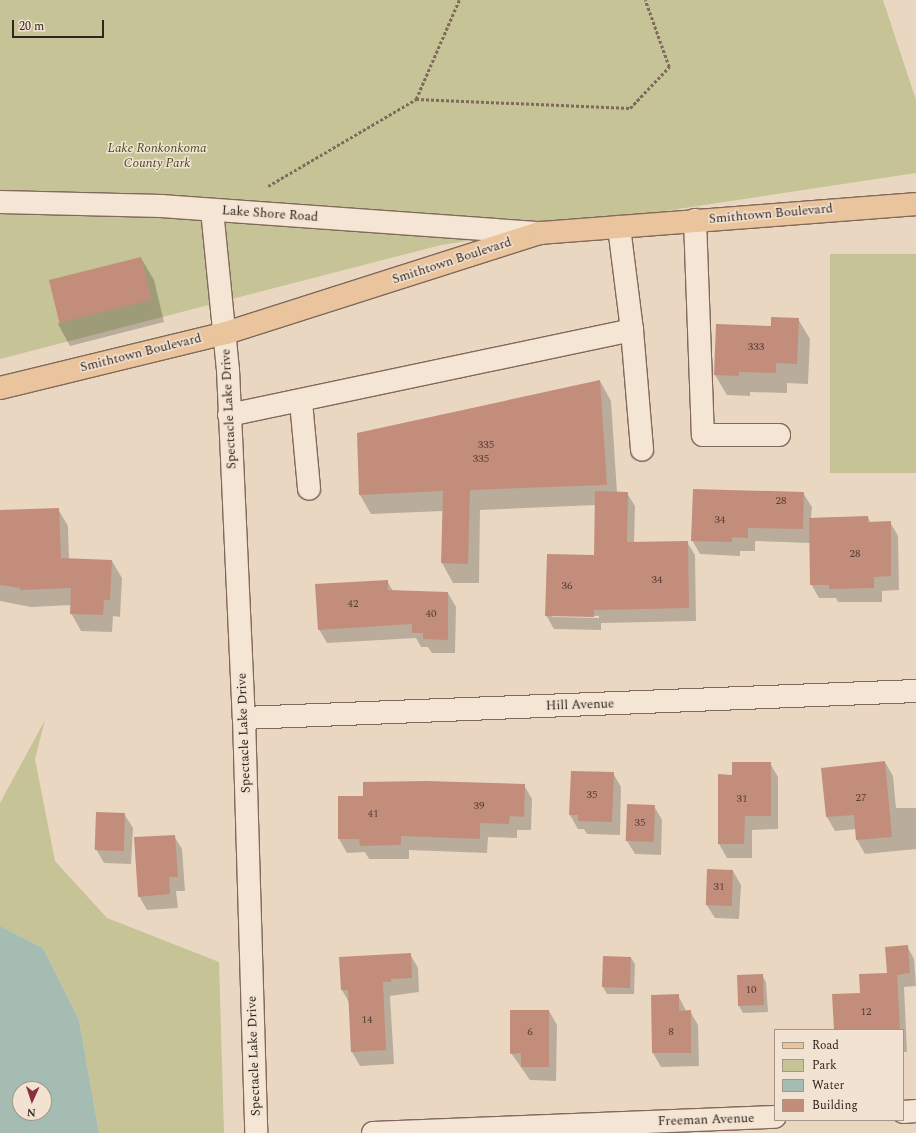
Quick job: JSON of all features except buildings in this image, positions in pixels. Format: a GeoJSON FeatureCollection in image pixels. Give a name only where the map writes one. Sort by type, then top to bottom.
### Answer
{"type":"FeatureCollection","features":[{"type":"Feature","properties":{"kind":"main road","name":"Smithtown Boulevard"},"geometry":{"type":"LineString","coordinates":[[0,388],[226,332],[540,233],[916,204]]}},
{"type":"Feature","properties":{"kind":"street","name":"Lake Shore Road"},"geometry":{"type":"LineString","coordinates":[[0,202],[212,210],[540,233]]}},
{"type":"Feature","properties":{"kind":"street","name":"Spectacle Lake Drive"},"geometry":{"type":"LineString","coordinates":[[212,210],[226,332],[230,415],[244,718],[256,1133]]}},
{"type":"Feature","properties":{"kind":"street"},"geometry":{"type":"LineString","coordinates":[[694,220],[703,435],[779,435]]}},
{"type":"Feature","properties":{"kind":"street"},"geometry":{"type":"LineString","coordinates":[[619,227],[632,330],[642,450]]}},
{"type":"Feature","properties":{"kind":"street"},"geometry":{"type":"LineString","coordinates":[[230,415],[301,402],[632,330]]}},
{"type":"Feature","properties":{"kind":"street"},"geometry":{"type":"LineString","coordinates":[[301,402],[309,489]]}},
{"type":"Feature","properties":{"kind":"street","name":"Hill Avenue"},"geometry":{"type":"LineString","coordinates":[[244,718],[916,691]]}},
{"type":"Feature","properties":{"kind":"street"},"geometry":{"type":"LineString","coordinates":[[904,1112],[916,1111]]}},
{"type":"Feature","properties":{"kind":"street","name":"Freeman Avenue"},"geometry":{"type":"LineString","coordinates":[[373,1133],[774,1117]]}},
{"type":"Feature","properties":{"kind":"path"},"geometry":{"type":"LineString","coordinates":[[416,99],[459,0]]}},
{"type":"Feature","properties":{"kind":"path"},"geometry":{"type":"LineString","coordinates":[[261,190],[416,99],[630,108],[669,67],[645,0]]}},
{"type":"Feature","properties":{"kind":"green space","name":"Lake Ronkonkoma County Park"},"geometry":{"type":"Polygon","coordinates":[[[0,0],[883,0],[916,100],[916,173],[441,245],[0,359],[0,0]]]}},
{"type":"Feature","properties":{"kind":"green space"},"geometry":{"type":"Polygon","coordinates":[[[830,254],[916,254],[916,473],[830,473],[830,254]]]}},
{"type":"Feature","properties":{"kind":"green space"},"geometry":{"type":"Polygon","coordinates":[[[45,720],[35,759],[55,861],[107,918],[219,962],[224,1133],[99,1133],[79,1020],[43,948],[0,926],[0,803],[45,720]]]}},
{"type":"Feature","properties":{"kind":"water"},"geometry":{"type":"Polygon","coordinates":[[[0,926],[43,948],[79,1020],[99,1133],[0,1133],[0,926]]]}}]}
